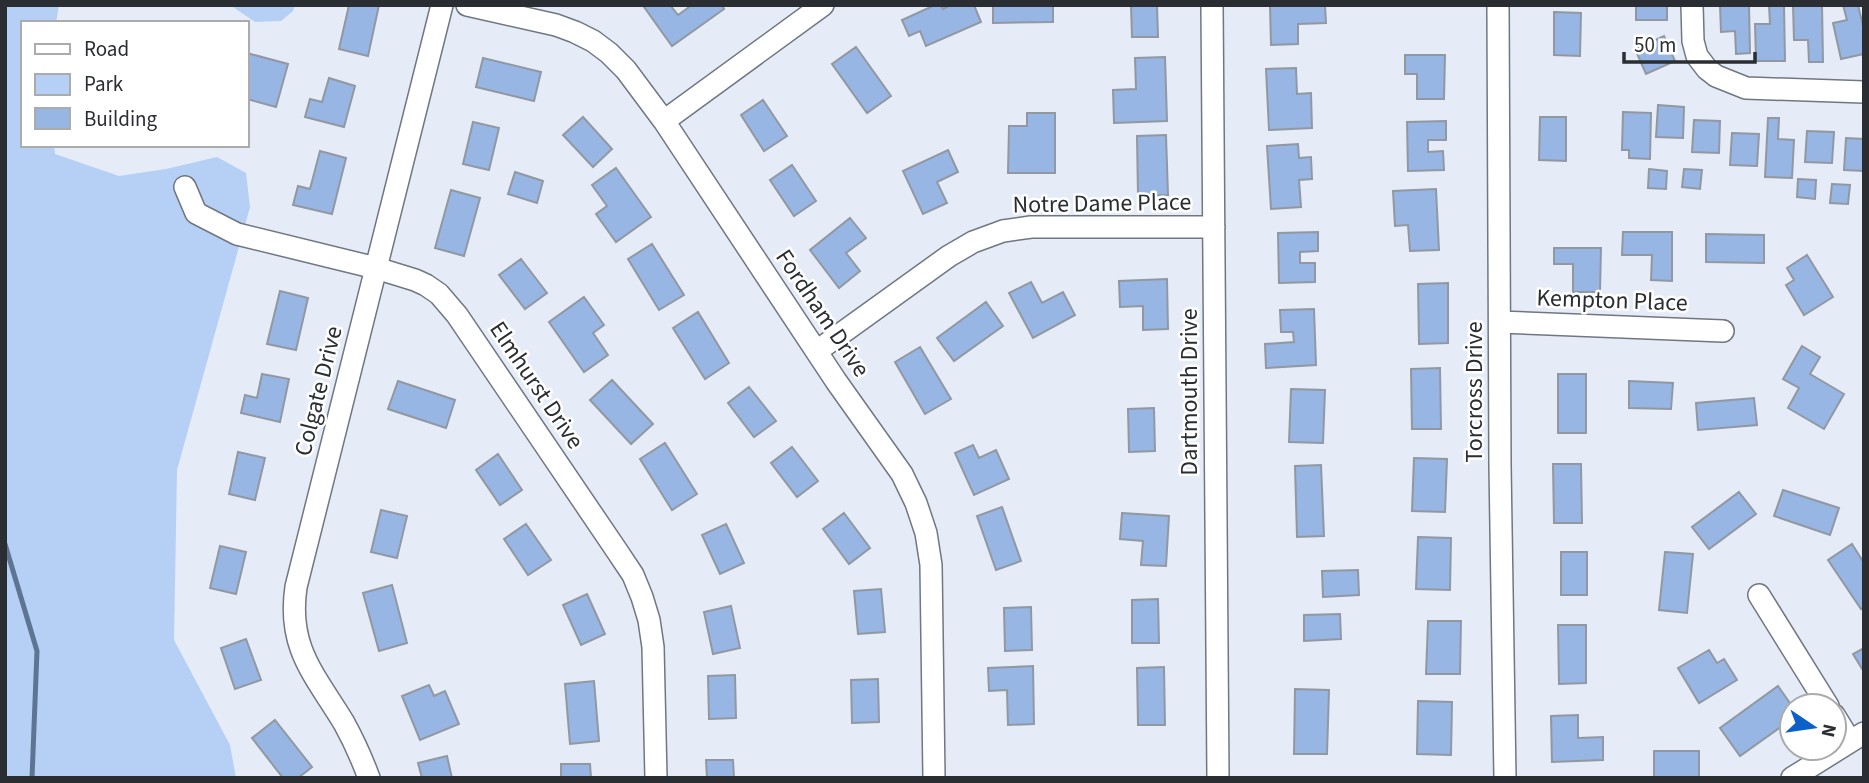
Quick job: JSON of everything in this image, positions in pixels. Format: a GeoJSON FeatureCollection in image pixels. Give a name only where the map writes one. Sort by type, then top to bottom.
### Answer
{"type":"FeatureCollection","features":[{"type":"Feature","properties":{"kind":"street","name":"Colgate Drive"},"geometry":{"type":"LineString","coordinates":[[369,778],[359,750],[307,665],[298,643],[293,603],[442,5]]}},
{"type":"Feature","properties":{"kind":"street","name":"Fordham Drive"},"geometry":{"type":"LineString","coordinates":[[467,5],[556,25],[575,32],[593,41],[626,70],[664,121],[902,474],[926,533],[931,565],[934,778]]}},
{"type":"Feature","properties":{"kind":"street"},"geometry":{"type":"LineString","coordinates":[[664,121],[822,5]]}},
{"type":"Feature","properties":{"kind":"street","name":"Dartmouth Drive"},"geometry":{"type":"LineString","coordinates":[[1212,5],[1218,778]]}},
{"type":"Feature","properties":{"kind":"street","name":"Torcross Drive"},"geometry":{"type":"LineString","coordinates":[[1498,5],[1505,778]]}},
{"type":"Feature","properties":{"kind":"street"},"geometry":{"type":"LineString","coordinates":[[1692,5],[1693,41],[1698,56],[1716,76],[1746,88],[1864,92]]}},
{"type":"Feature","properties":{"kind":"street","name":"Elmhurst Drive"},"geometry":{"type":"LineString","coordinates":[[185,187],[196,213],[237,234],[376,268],[426,285],[439,293],[457,315],[633,575],[649,620],[653,647],[656,778]]}},
{"type":"Feature","properties":{"kind":"street","name":"Notre Dame Place"},"geometry":{"type":"LineString","coordinates":[[817,351],[949,256],[973,242],[1003,231],[1031,227],[1214,227]]}},
{"type":"Feature","properties":{"kind":"street","name":"Kempton Place"},"geometry":{"type":"LineString","coordinates":[[1500,322],[1723,331]]}},
{"type":"Feature","properties":{"kind":"street"},"geometry":{"type":"LineString","coordinates":[[1759,595],[1819,692]]}},
{"type":"Feature","properties":{"kind":"street"},"geometry":{"type":"LineString","coordinates":[[1792,778],[1857,737]]}},
{"type":"Feature","properties":{"kind":"green space"},"geometry":{"type":"Polygon","coordinates":[[[5,5],[59,5],[56,21],[21,21],[21,147],[54,147],[55,154],[119,176],[217,157],[246,173],[250,207],[177,470],[174,640],[230,745],[236,778],[5,778],[5,5]]]}},
{"type":"Feature","properties":{"kind":"green space"},"geometry":{"type":"Polygon","coordinates":[[[230,5],[295,5],[293,11],[281,21],[255,22],[230,5]]]}},
{"type":"Feature","properties":{"kind":"building"},"geometry":{"type":"Polygon","coordinates":[[[349,5],[379,5],[368,56],[339,49],[349,5]]]}},
{"type":"Feature","properties":{"kind":"building"},"geometry":{"type":"Polygon","coordinates":[[[645,5],[670,5],[678,15],[692,5],[722,5],[724,9],[672,46],[645,5]]]}},
{"type":"Feature","properties":{"kind":"building"},"geometry":{"type":"Polygon","coordinates":[[[935,5],[941,5],[943,9],[951,5],[974,5],[981,22],[926,46],[920,31],[909,36],[902,20],[935,5]]]}},
{"type":"Feature","properties":{"kind":"building"},"geometry":{"type":"Polygon","coordinates":[[[993,5],[1053,5],[1053,22],[993,23],[993,5]]]}},
{"type":"Feature","properties":{"kind":"building"},"geometry":{"type":"Polygon","coordinates":[[[1131,5],[1157,5],[1158,37],[1132,37],[1131,5]]]}},
{"type":"Feature","properties":{"kind":"building"},"geometry":{"type":"Polygon","coordinates":[[[1270,5],[1325,5],[1326,23],[1298,24],[1298,44],[1271,45],[1270,5]]]}},
{"type":"Feature","properties":{"kind":"building"},"geometry":{"type":"Polygon","coordinates":[[[1636,5],[1667,5],[1667,20],[1636,20],[1636,5]]]}},
{"type":"Feature","properties":{"kind":"building"},"geometry":{"type":"Polygon","coordinates":[[[1720,5],[1749,5],[1750,53],[1736,54],[1735,31],[1721,32],[1720,5]]]}},
{"type":"Feature","properties":{"kind":"building"},"geometry":{"type":"Polygon","coordinates":[[[1769,5],[1784,5],[1785,61],[1756,61],[1755,24],[1770,24],[1769,5]]]}},
{"type":"Feature","properties":{"kind":"building"},"geometry":{"type":"Polygon","coordinates":[[[1793,5],[1822,5],[1823,62],[1809,62],[1808,40],[1794,40],[1793,5]]]}},
{"type":"Feature","properties":{"kind":"building"},"geometry":{"type":"Polygon","coordinates":[[[1843,5],[1858,5],[1864,30],[1864,54],[1841,59],[1833,23],[1847,20],[1843,5]]]}},
{"type":"Feature","properties":{"kind":"building"},"geometry":{"type":"Polygon","coordinates":[[[1554,12],[1581,13],[1580,56],[1554,55],[1554,12]]]}},
{"type":"Feature","properties":{"kind":"building"},"geometry":{"type":"Polygon","coordinates":[[[1664,36],[1675,61],[1646,74],[1635,49],[1664,36]]]}},
{"type":"Feature","properties":{"kind":"building"},"geometry":{"type":"Polygon","coordinates":[[[856,47],[891,96],[867,113],[832,64],[856,47]]]}},
{"type":"Feature","properties":{"kind":"building"},"geometry":{"type":"Polygon","coordinates":[[[248,53],[288,64],[276,107],[248,99],[248,53]]]}},
{"type":"Feature","properties":{"kind":"building"},"geometry":{"type":"Polygon","coordinates":[[[1405,55],[1445,55],[1444,99],[1417,99],[1417,74],[1405,74],[1405,55]]]}},
{"type":"Feature","properties":{"kind":"building"},"geometry":{"type":"Polygon","coordinates":[[[1165,57],[1167,121],[1114,123],[1113,90],[1136,89],[1135,58],[1165,57]]]}},
{"type":"Feature","properties":{"kind":"building"},"geometry":{"type":"Polygon","coordinates":[[[483,58],[541,72],[534,101],[476,87],[483,58]]]}},
{"type":"Feature","properties":{"kind":"building"},"geometry":{"type":"Polygon","coordinates":[[[1296,68],[1297,94],[1311,93],[1312,128],[1269,130],[1266,69],[1296,68]]]}},
{"type":"Feature","properties":{"kind":"building"},"geometry":{"type":"Polygon","coordinates":[[[329,78],[355,86],[344,127],[305,117],[310,99],[322,102],[329,78]]]}},
{"type":"Feature","properties":{"kind":"building"},"geometry":{"type":"Polygon","coordinates":[[[763,100],[787,136],[764,151],[741,115],[763,100]]]}},
{"type":"Feature","properties":{"kind":"building"},"geometry":{"type":"Polygon","coordinates":[[[1658,105],[1684,107],[1683,138],[1656,137],[1658,105]]]}},
{"type":"Feature","properties":{"kind":"building"},"geometry":{"type":"Polygon","coordinates":[[[1623,112],[1651,113],[1650,159],[1629,158],[1629,150],[1622,150],[1623,112]]]}},
{"type":"Feature","properties":{"kind":"building"},"geometry":{"type":"Polygon","coordinates":[[[1027,113],[1055,113],[1055,173],[1008,173],[1009,126],[1027,126],[1027,113]]]}},
{"type":"Feature","properties":{"kind":"building"},"geometry":{"type":"Polygon","coordinates":[[[583,117],[612,149],[593,167],[563,135],[583,117]]]}},
{"type":"Feature","properties":{"kind":"building"},"geometry":{"type":"Polygon","coordinates":[[[1540,117],[1566,117],[1566,161],[1539,160],[1540,117]]]}},
{"type":"Feature","properties":{"kind":"building"},"geometry":{"type":"Polygon","coordinates":[[[1768,118],[1779,118],[1778,139],[1794,140],[1792,178],[1765,177],[1768,118]]]}},
{"type":"Feature","properties":{"kind":"building"},"geometry":{"type":"Polygon","coordinates":[[[1694,120],[1720,121],[1719,153],[1692,152],[1694,120]]]}},
{"type":"Feature","properties":{"kind":"building"},"geometry":{"type":"Polygon","coordinates":[[[1446,121],[1446,140],[1428,140],[1428,152],[1443,151],[1444,170],[1408,171],[1407,122],[1446,121]]]}},
{"type":"Feature","properties":{"kind":"building"},"geometry":{"type":"Polygon","coordinates":[[[473,122],[499,128],[489,170],[463,164],[473,122]]]}},
{"type":"Feature","properties":{"kind":"building"},"geometry":{"type":"Polygon","coordinates":[[[1807,131],[1834,132],[1832,163],[1805,162],[1807,131]]]}},
{"type":"Feature","properties":{"kind":"building"},"geometry":{"type":"Polygon","coordinates":[[[1732,133],[1759,134],[1757,166],[1730,165],[1732,133]]]}},
{"type":"Feature","properties":{"kind":"building"},"geometry":{"type":"Polygon","coordinates":[[[1166,135],[1168,195],[1138,196],[1137,136],[1166,135]]]}},
{"type":"Feature","properties":{"kind":"building"},"geometry":{"type":"Polygon","coordinates":[[[1846,138],[1864,139],[1864,171],[1844,170],[1846,138]]]}},
{"type":"Feature","properties":{"kind":"building"},"geometry":{"type":"Polygon","coordinates":[[[1298,144],[1299,158],[1311,157],[1312,179],[1299,180],[1301,207],[1271,209],[1267,146],[1298,144]]]}},
{"type":"Feature","properties":{"kind":"building"},"geometry":{"type":"Polygon","coordinates":[[[948,150],[958,172],[937,182],[947,203],[923,214],[903,171],[948,150]]]}},
{"type":"Feature","properties":{"kind":"building"},"geometry":{"type":"Polygon","coordinates":[[[320,151],[346,158],[332,214],[293,205],[298,186],[310,189],[320,151]]]}},
{"type":"Feature","properties":{"kind":"building"},"geometry":{"type":"Polygon","coordinates":[[[792,165],[816,201],[794,216],[770,180],[792,165]]]}},
{"type":"Feature","properties":{"kind":"building"},"geometry":{"type":"Polygon","coordinates":[[[616,168],[651,217],[616,242],[596,214],[607,206],[592,185],[616,168]]]}},
{"type":"Feature","properties":{"kind":"building"},"geometry":{"type":"Polygon","coordinates":[[[1649,169],[1667,171],[1666,189],[1648,188],[1649,169]]]}},
{"type":"Feature","properties":{"kind":"building"},"geometry":{"type":"Polygon","coordinates":[[[1684,169],[1702,170],[1700,189],[1682,187],[1684,169]]]}},
{"type":"Feature","properties":{"kind":"building"},"geometry":{"type":"Polygon","coordinates":[[[515,172],[543,181],[537,203],[508,194],[515,172]]]}},
{"type":"Feature","properties":{"kind":"building"},"geometry":{"type":"Polygon","coordinates":[[[1798,179],[1816,180],[1815,199],[1797,197],[1798,179]]]}},
{"type":"Feature","properties":{"kind":"building"},"geometry":{"type":"Polygon","coordinates":[[[1832,184],[1850,185],[1848,204],[1830,203],[1832,184]]]}},
{"type":"Feature","properties":{"kind":"building"},"geometry":{"type":"Polygon","coordinates":[[[1436,189],[1439,250],[1410,251],[1408,225],[1395,226],[1393,191],[1436,189]]]}},
{"type":"Feature","properties":{"kind":"building"},"geometry":{"type":"Polygon","coordinates":[[[451,190],[480,198],[464,256],[435,248],[451,190]]]}},
{"type":"Feature","properties":{"kind":"building"},"geometry":{"type":"Polygon","coordinates":[[[850,218],[866,238],[846,253],[860,271],[839,288],[810,250],[850,218]]]}},
{"type":"Feature","properties":{"kind":"building"},"geometry":{"type":"Polygon","coordinates":[[[1318,232],[1318,251],[1300,252],[1300,263],[1315,263],[1315,282],[1279,283],[1278,233],[1318,232]]]}},
{"type":"Feature","properties":{"kind":"building"},"geometry":{"type":"Polygon","coordinates":[[[1623,232],[1672,232],[1672,281],[1651,280],[1652,255],[1622,255],[1623,232]]]}},
{"type":"Feature","properties":{"kind":"building"},"geometry":{"type":"Polygon","coordinates":[[[1706,234],[1764,235],[1764,263],[1706,262],[1706,234]]]}},
{"type":"Feature","properties":{"kind":"building"},"geometry":{"type":"Polygon","coordinates":[[[652,244],[684,295],[659,310],[628,259],[652,244]]]}},
{"type":"Feature","properties":{"kind":"building"},"geometry":{"type":"Polygon","coordinates":[[[1554,248],[1601,248],[1600,292],[1573,292],[1573,264],[1554,264],[1554,248]]]}},
{"type":"Feature","properties":{"kind":"building"},"geometry":{"type":"Polygon","coordinates":[[[1807,255],[1833,297],[1804,315],[1786,285],[1794,280],[1787,268],[1807,255]]]}},
{"type":"Feature","properties":{"kind":"building"},"geometry":{"type":"Polygon","coordinates":[[[521,259],[547,293],[525,309],[499,275],[521,259]]]}},
{"type":"Feature","properties":{"kind":"building"},"geometry":{"type":"Polygon","coordinates":[[[1167,279],[1168,329],[1143,330],[1143,306],[1120,307],[1119,281],[1167,279]]]}},
{"type":"Feature","properties":{"kind":"building"},"geometry":{"type":"Polygon","coordinates":[[[1031,282],[1042,303],[1063,292],[1075,315],[1033,338],[1009,293],[1031,282]]]}},
{"type":"Feature","properties":{"kind":"building"},"geometry":{"type":"Polygon","coordinates":[[[1448,283],[1448,343],[1419,344],[1418,284],[1448,283]]]}},
{"type":"Feature","properties":{"kind":"building"},"geometry":{"type":"Polygon","coordinates":[[[280,291],[308,298],[296,350],[267,344],[280,291]]]}},
{"type":"Feature","properties":{"kind":"building"},"geometry":{"type":"Polygon","coordinates":[[[584,297],[604,325],[593,333],[608,355],[584,372],[549,322],[584,297]]]}},
{"type":"Feature","properties":{"kind":"building"},"geometry":{"type":"Polygon","coordinates":[[[986,302],[1003,326],[954,361],[937,338],[986,302]]]}},
{"type":"Feature","properties":{"kind":"building"},"geometry":{"type":"Polygon","coordinates":[[[1314,309],[1316,365],[1266,368],[1265,344],[1294,342],[1293,332],[1281,332],[1280,310],[1314,309]]]}},
{"type":"Feature","properties":{"kind":"building"},"geometry":{"type":"Polygon","coordinates":[[[698,312],[729,363],[705,379],[673,328],[698,312]]]}},
{"type":"Feature","properties":{"kind":"building"},"geometry":{"type":"Polygon","coordinates":[[[1802,346],[1820,357],[1810,374],[1844,394],[1824,429],[1788,408],[1799,388],[1783,379],[1802,346]]]}},
{"type":"Feature","properties":{"kind":"building"},"geometry":{"type":"Polygon","coordinates":[[[920,347],[951,399],[925,414],[895,362],[920,347]]]}},
{"type":"Feature","properties":{"kind":"building"},"geometry":{"type":"Polygon","coordinates":[[[1440,368],[1441,429],[1412,429],[1411,369],[1440,368]]]}},
{"type":"Feature","properties":{"kind":"building"},"geometry":{"type":"Polygon","coordinates":[[[262,374],[289,379],[280,422],[241,413],[245,395],[257,398],[262,374]]]}},
{"type":"Feature","properties":{"kind":"building"},"geometry":{"type":"Polygon","coordinates":[[[1558,374],[1586,374],[1586,433],[1558,433],[1558,374]]]}},
{"type":"Feature","properties":{"kind":"building"},"geometry":{"type":"Polygon","coordinates":[[[612,380],[653,424],[631,444],[590,400],[612,380]]]}},
{"type":"Feature","properties":{"kind":"building"},"geometry":{"type":"Polygon","coordinates":[[[398,381],[455,400],[446,428],[388,409],[398,381]]]}},
{"type":"Feature","properties":{"kind":"building"},"geometry":{"type":"Polygon","coordinates":[[[1629,381],[1673,383],[1671,409],[1629,408],[1629,381]]]}},
{"type":"Feature","properties":{"kind":"building"},"geometry":{"type":"Polygon","coordinates":[[[749,387],[776,421],[754,437],[728,403],[749,387]]]}},
{"type":"Feature","properties":{"kind":"building"},"geometry":{"type":"Polygon","coordinates":[[[1291,389],[1325,390],[1323,443],[1289,442],[1291,389]]]}},
{"type":"Feature","properties":{"kind":"building"},"geometry":{"type":"Polygon","coordinates":[[[1754,398],[1757,425],[1698,430],[1696,403],[1754,398]]]}},
{"type":"Feature","properties":{"kind":"building"},"geometry":{"type":"Polygon","coordinates":[[[1154,408],[1155,451],[1129,452],[1128,409],[1154,408]]]}},
{"type":"Feature","properties":{"kind":"building"},"geometry":{"type":"Polygon","coordinates":[[[665,443],[697,494],[672,510],[640,459],[665,443]]]}},
{"type":"Feature","properties":{"kind":"building"},"geometry":{"type":"Polygon","coordinates":[[[973,445],[979,458],[996,450],[1009,479],[974,495],[955,453],[973,445]]]}},
{"type":"Feature","properties":{"kind":"building"},"geometry":{"type":"Polygon","coordinates":[[[792,447],[818,481],[797,497],[771,463],[792,447]]]}},
{"type":"Feature","properties":{"kind":"building"},"geometry":{"type":"Polygon","coordinates":[[[238,452],[265,458],[255,500],[229,494],[238,452]]]}},
{"type":"Feature","properties":{"kind":"building"},"geometry":{"type":"Polygon","coordinates":[[[498,454],[522,490],[500,505],[476,470],[498,454]]]}},
{"type":"Feature","properties":{"kind":"building"},"geometry":{"type":"Polygon","coordinates":[[[1414,458],[1447,459],[1445,512],[1412,511],[1414,458]]]}},
{"type":"Feature","properties":{"kind":"building"},"geometry":{"type":"Polygon","coordinates":[[[1553,464],[1581,464],[1582,523],[1554,523],[1553,464]]]}},
{"type":"Feature","properties":{"kind":"building"},"geometry":{"type":"Polygon","coordinates":[[[1321,465],[1324,536],[1297,537],[1295,466],[1321,465]]]}},
{"type":"Feature","properties":{"kind":"building"},"geometry":{"type":"Polygon","coordinates":[[[1783,490],[1839,508],[1830,535],[1774,516],[1783,490]]]}},
{"type":"Feature","properties":{"kind":"building"},"geometry":{"type":"Polygon","coordinates":[[[1739,492],[1756,514],[1709,549],[1692,527],[1739,492]]]}},
{"type":"Feature","properties":{"kind":"building"},"geometry":{"type":"Polygon","coordinates":[[[1002,507],[1021,561],[996,570],[977,516],[1002,507]]]}},
{"type":"Feature","properties":{"kind":"building"},"geometry":{"type":"Polygon","coordinates":[[[381,510],[407,516],[397,558],[371,552],[381,510]]]}},
{"type":"Feature","properties":{"kind":"building"},"geometry":{"type":"Polygon","coordinates":[[[844,513],[870,548],[849,564],[823,529],[844,513]]]}},
{"type":"Feature","properties":{"kind":"building"},"geometry":{"type":"Polygon","coordinates":[[[1122,513],[1169,516],[1166,566],[1141,565],[1143,541],[1120,539],[1122,513]]]}},
{"type":"Feature","properties":{"kind":"building"},"geometry":{"type":"Polygon","coordinates":[[[526,524],[551,560],[528,575],[504,539],[526,524]]]}},
{"type":"Feature","properties":{"kind":"building"},"geometry":{"type":"Polygon","coordinates":[[[726,524],[744,563],[720,574],[702,535],[726,524]]]}},
{"type":"Feature","properties":{"kind":"building"},"geometry":{"type":"Polygon","coordinates":[[[1418,537],[1451,538],[1450,590],[1416,589],[1418,537]]]}},
{"type":"Feature","properties":{"kind":"building"},"geometry":{"type":"Polygon","coordinates":[[[1852,544],[1864,563],[1864,607],[1861,609],[1828,560],[1852,544]]]}},
{"type":"Feature","properties":{"kind":"building"},"geometry":{"type":"Polygon","coordinates":[[[220,546],[246,552],[236,594],[210,588],[220,546]]]}},
{"type":"Feature","properties":{"kind":"building"},"geometry":{"type":"Polygon","coordinates":[[[1561,552],[1587,552],[1587,595],[1561,595],[1561,552]]]}},
{"type":"Feature","properties":{"kind":"building"},"geometry":{"type":"Polygon","coordinates":[[[1665,552],[1693,554],[1687,613],[1659,610],[1665,552]]]}},
{"type":"Feature","properties":{"kind":"building"},"geometry":{"type":"Polygon","coordinates":[[[1358,570],[1359,595],[1323,597],[1322,571],[1358,570]]]}},
{"type":"Feature","properties":{"kind":"building"},"geometry":{"type":"Polygon","coordinates":[[[392,585],[407,643],[379,651],[363,593],[392,585]]]}},
{"type":"Feature","properties":{"kind":"building"},"geometry":{"type":"Polygon","coordinates":[[[881,589],[885,632],[858,634],[854,591],[881,589]]]}},
{"type":"Feature","properties":{"kind":"building"},"geometry":{"type":"Polygon","coordinates":[[[587,594],[605,634],[581,645],[563,605],[587,594]]]}},
{"type":"Feature","properties":{"kind":"building"},"geometry":{"type":"Polygon","coordinates":[[[1158,599],[1159,643],[1132,643],[1132,600],[1158,599]]]}},
{"type":"Feature","properties":{"kind":"building"},"geometry":{"type":"Polygon","coordinates":[[[731,606],[740,648],[713,654],[704,612],[731,606]]]}},
{"type":"Feature","properties":{"kind":"building"},"geometry":{"type":"Polygon","coordinates":[[[1031,607],[1032,650],[1005,651],[1004,608],[1031,607]]]}},
{"type":"Feature","properties":{"kind":"building"},"geometry":{"type":"Polygon","coordinates":[[[1340,614],[1341,639],[1304,641],[1304,615],[1340,614]]]}},
{"type":"Feature","properties":{"kind":"building"},"geometry":{"type":"Polygon","coordinates":[[[1428,621],[1461,621],[1460,674],[1426,674],[1428,621]]]}},
{"type":"Feature","properties":{"kind":"building"},"geometry":{"type":"Polygon","coordinates":[[[1558,625],[1586,625],[1586,683],[1559,684],[1558,625]]]}},
{"type":"Feature","properties":{"kind":"building"},"geometry":{"type":"Polygon","coordinates":[[[246,639],[261,680],[235,689],[221,648],[246,639]]]}},
{"type":"Feature","properties":{"kind":"building"},"geometry":{"type":"Polygon","coordinates":[[[1864,648],[1864,672],[1853,654],[1864,648]]]}},
{"type":"Feature","properties":{"kind":"building"},"geometry":{"type":"Polygon","coordinates":[[[1709,650],[1717,663],[1724,659],[1737,680],[1699,703],[1678,668],[1709,650]]]}},
{"type":"Feature","properties":{"kind":"building"},"geometry":{"type":"Polygon","coordinates":[[[1033,666],[1034,724],[1008,725],[1007,690],[989,691],[988,668],[1033,666]]]}},
{"type":"Feature","properties":{"kind":"building"},"geometry":{"type":"Polygon","coordinates":[[[1164,667],[1165,725],[1138,725],[1137,668],[1164,667]]]}},
{"type":"Feature","properties":{"kind":"building"},"geometry":{"type":"Polygon","coordinates":[[[735,675],[736,718],[709,719],[708,676],[735,675]]]}},
{"type":"Feature","properties":{"kind":"building"},"geometry":{"type":"Polygon","coordinates":[[[878,679],[879,722],[852,723],[851,680],[878,679]]]}},
{"type":"Feature","properties":{"kind":"building"},"geometry":{"type":"Polygon","coordinates":[[[594,681],[599,741],[570,744],[565,684],[594,681]]]}},
{"type":"Feature","properties":{"kind":"building"},"geometry":{"type":"Polygon","coordinates":[[[429,685],[434,696],[445,691],[459,724],[420,740],[402,696],[429,685]]]}},
{"type":"Feature","properties":{"kind":"building"},"geometry":{"type":"Polygon","coordinates":[[[1778,686],[1782,692],[1778,692],[1778,729],[1740,756],[1720,728],[1778,686]]]}},
{"type":"Feature","properties":{"kind":"building"},"geometry":{"type":"Polygon","coordinates":[[[1295,689],[1329,690],[1327,754],[1294,754],[1295,689]]]}},
{"type":"Feature","properties":{"kind":"building"},"geometry":{"type":"Polygon","coordinates":[[[1418,701],[1452,702],[1451,755],[1417,754],[1418,701]]]}},
{"type":"Feature","properties":{"kind":"building"},"geometry":{"type":"Polygon","coordinates":[[[1578,715],[1578,738],[1603,737],[1603,760],[1552,762],[1551,716],[1578,715]]]}},
{"type":"Feature","properties":{"kind":"building"},"geometry":{"type":"Polygon","coordinates":[[[275,720],[312,767],[298,778],[283,778],[252,738],[275,720]]]}},
{"type":"Feature","properties":{"kind":"building"},"geometry":{"type":"Polygon","coordinates":[[[1654,751],[1699,751],[1699,778],[1654,778],[1654,751]]]}},
{"type":"Feature","properties":{"kind":"building"},"geometry":{"type":"Polygon","coordinates":[[[447,756],[452,778],[422,778],[418,763],[447,756]]]}},
{"type":"Feature","properties":{"kind":"building"},"geometry":{"type":"Polygon","coordinates":[[[706,760],[733,760],[734,778],[707,778],[706,760]]]}},
{"type":"Feature","properties":{"kind":"building"},"geometry":{"type":"Polygon","coordinates":[[[561,764],[590,764],[591,778],[561,778],[561,764]]]}},
{"type":"Feature","properties":{"kind":"waterway"},"geometry":{"type":"LineString","coordinates":[[5,544],[37,651],[32,778]]}}]}
